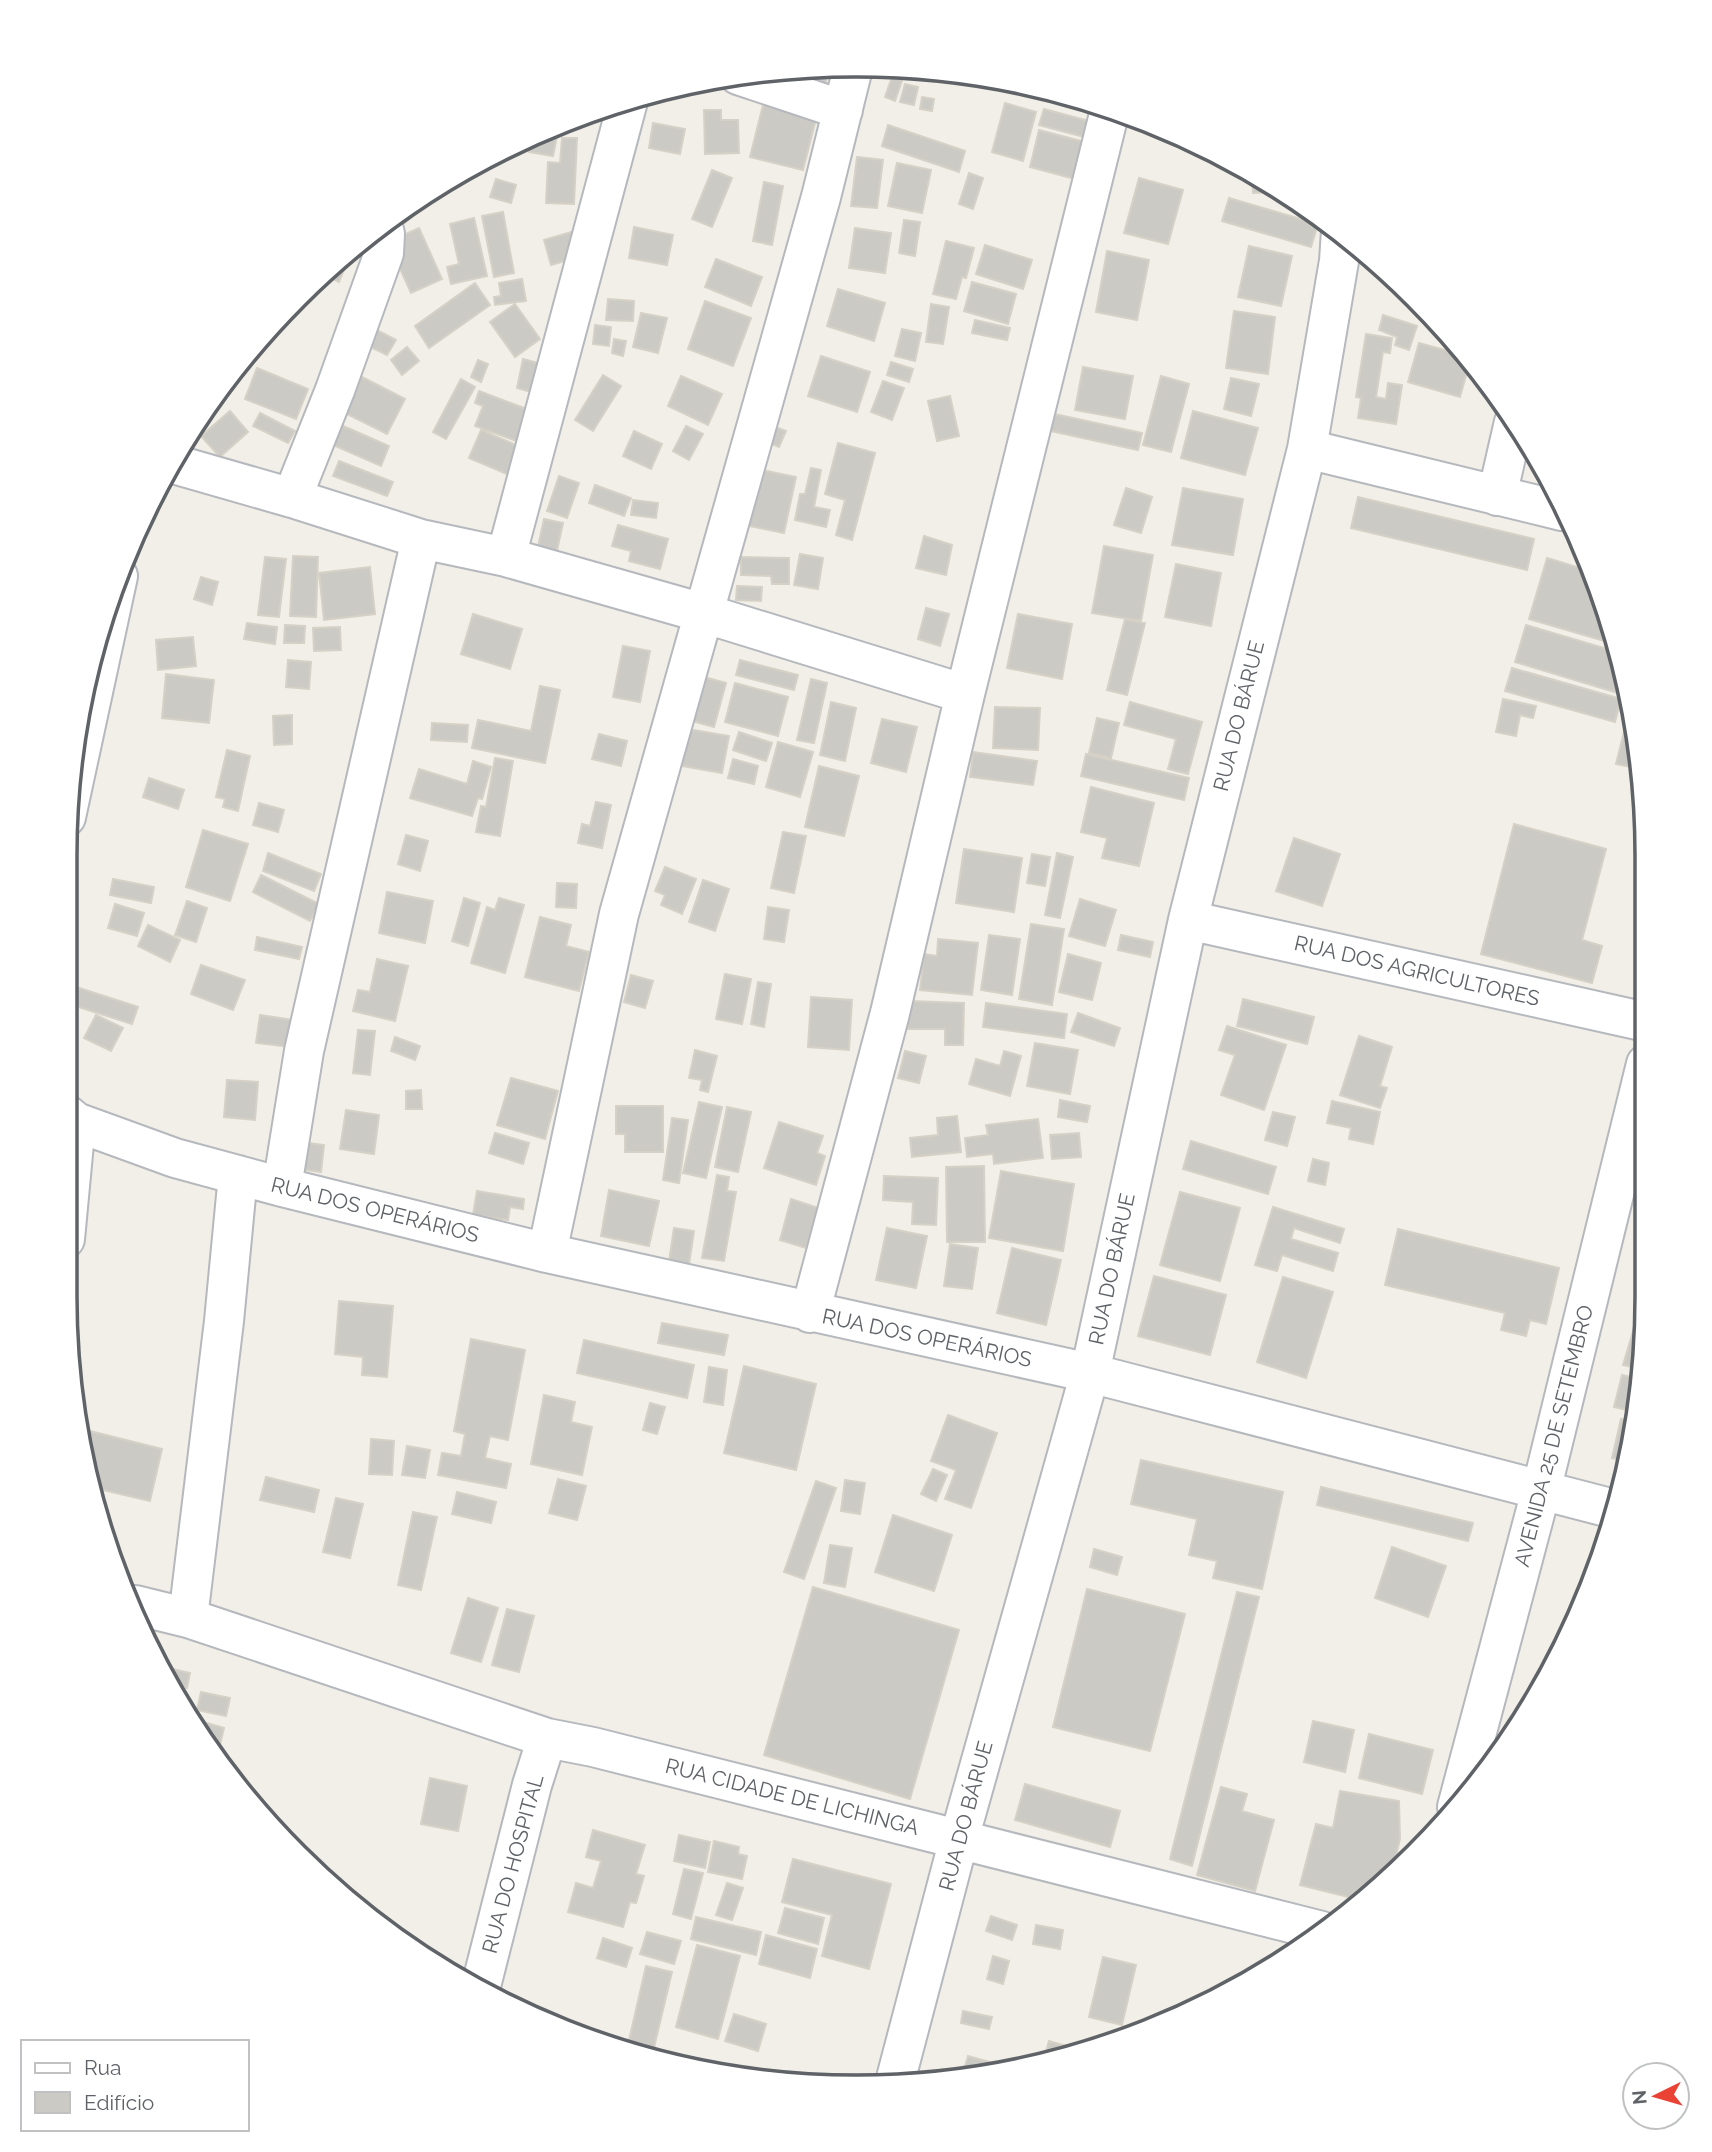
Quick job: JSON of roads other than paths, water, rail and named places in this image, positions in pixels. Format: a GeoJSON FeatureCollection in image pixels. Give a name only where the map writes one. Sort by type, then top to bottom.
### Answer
{"type":"FeatureCollection","features":[{"type":"Feature","properties":{"kind":"street"},"geometry":{"type":"LineString","coordinates":[[547,1252],[619,914],[821,197],[851,77]]}},
{"type":"Feature","properties":{"kind":"street"},"geometry":{"type":"LineString","coordinates":[[762,83],[843,110]]}},
{"type":"Feature","properties":{"kind":"street"},"geometry":{"type":"LineString","coordinates":[[506,556],[625,112]]}},
{"type":"Feature","properties":{"kind":"street"},"geometry":{"type":"LineString","coordinates":[[810,1313],[890,1013],[965,694],[1108,119]]}},
{"type":"Feature","properties":{"kind":"street"},"geometry":{"type":"LineString","coordinates":[[292,498],[335,390],[384,253],[385,236]]}},
{"type":"Feature","properties":{"kind":"street","name":"RUA DO BÁRUE"},"geometry":{"type":"LineString","coordinates":[[897,2073],[959,1839],[1090,1373],[1188,919],[1307,449],[1340,246]]}},
{"type":"Feature","properties":{"kind":"street"},"geometry":{"type":"LineString","coordinates":[[1497,496],[1511,435]]}},
{"type":"Feature","properties":{"kind":"street"},"geometry":{"type":"LineString","coordinates":[[1307,449],[1554,509]]}},
{"type":"Feature","properties":{"kind":"street"},"geometry":{"type":"LineString","coordinates":[[181,466],[421,539],[506,556],[703,613],[965,694]]}},
{"type":"Feature","properties":{"kind":"street"},"geometry":{"type":"LineString","coordinates":[[282,1187],[304,1051],[421,539]]}},
{"type":"Feature","properties":{"kind":"street","name":"RUA DOS AGRICULTORES"},"geometry":{"type":"LineString","coordinates":[[1188,919],[1635,1020]]}},
{"type":"Feature","properties":{"kind":"street","name":"AVENIDA 25 DE SETEMBRO"},"geometry":{"type":"LineString","coordinates":[[1463,1783],[1541,1492],[1635,1109]]}},
{"type":"Feature","properties":{"kind":"street","name":"RUA DOS OPERÁRIOS"},"geometry":{"type":"LineString","coordinates":[[77,1119],[175,1158],[282,1187],[810,1313],[1090,1373],[1605,1507]]}},
{"type":"Feature","properties":{"kind":"street"},"geometry":{"type":"LineString","coordinates":[[188,1618],[224,1321],[238,1175]]}},
{"type":"Feature","properties":{"kind":"street","name":"RUA CIDADE DE LICHINGA"},"geometry":{"type":"LineString","coordinates":[[142,1607],[188,1618],[547,1738],[593,1747],[1311,1928]]}},
{"type":"Feature","properties":{"kind":"street","name":"RUA DO HOSPITAL"},"geometry":{"type":"LineString","coordinates":[[483,1980],[532,1785],[547,1738]]}}]}
